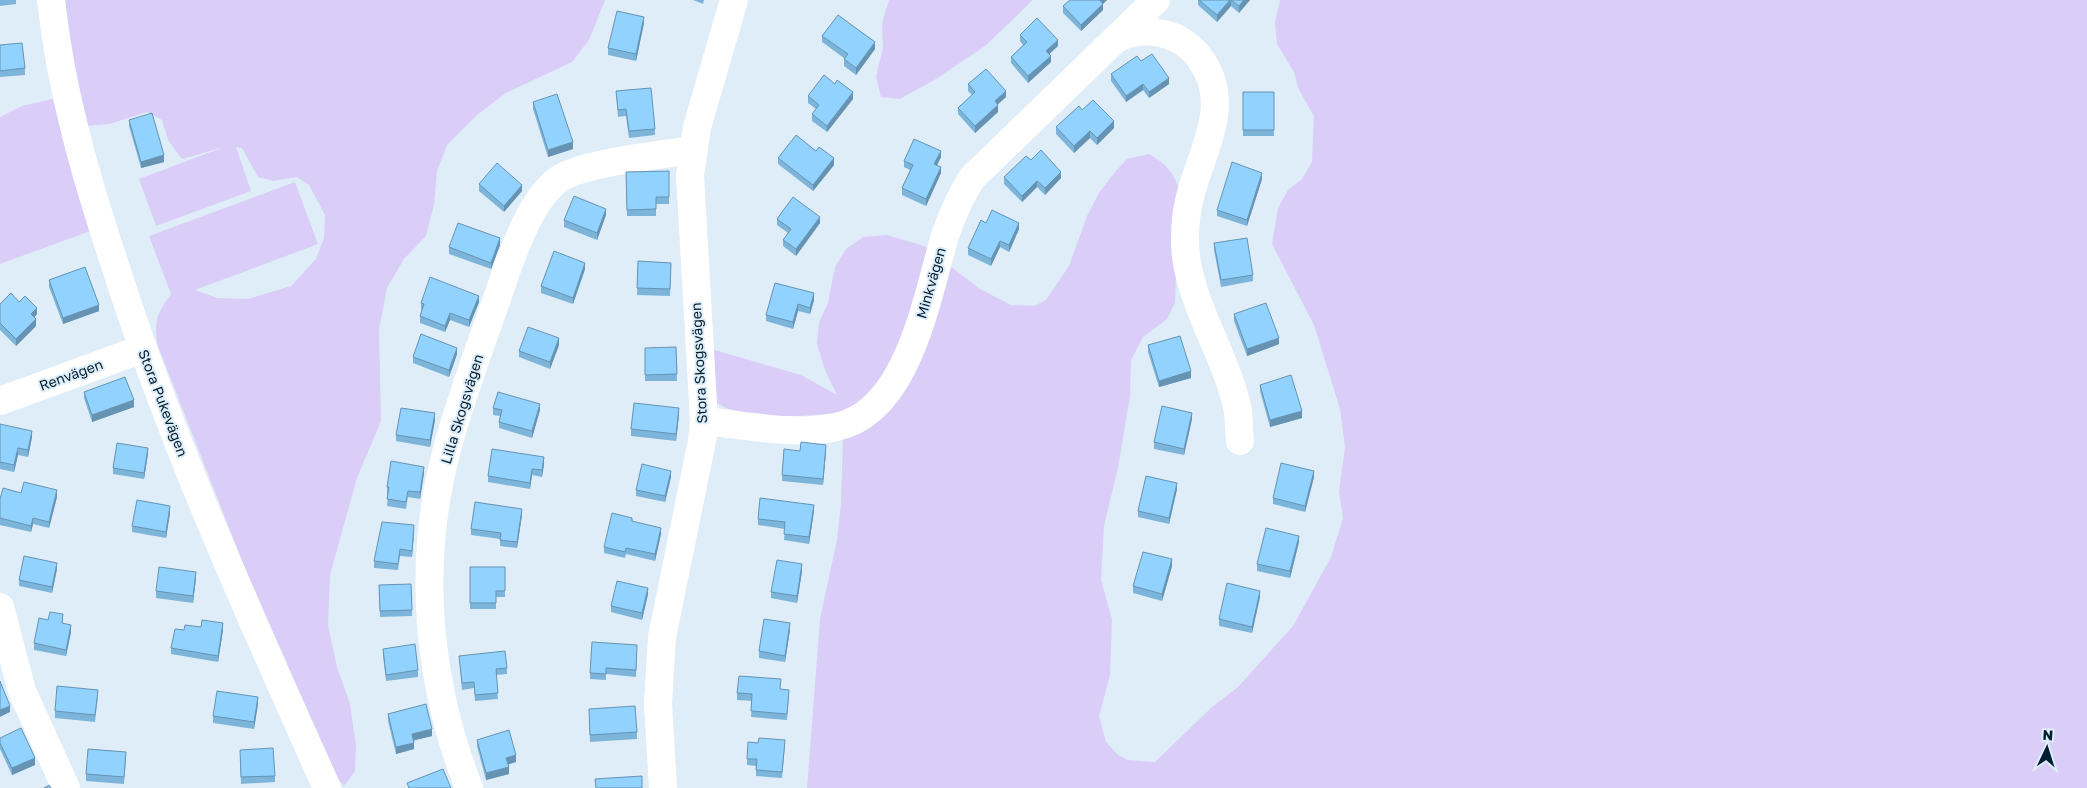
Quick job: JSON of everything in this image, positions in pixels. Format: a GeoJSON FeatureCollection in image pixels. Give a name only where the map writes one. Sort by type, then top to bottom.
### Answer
{"type":"FeatureCollection","features":[{"type":"Feature","properties":{"kind":"street","name":"Stora Pukevägen"},"geometry":{"type":"LineString","coordinates":[[51,0],[60,67],[76,143],[142,349],[208,522],[327,788]]}},
{"type":"Feature","properties":{"kind":"street","name":"Stora Skogsvägen"},"geometry":{"type":"LineString","coordinates":[[663,788],[658,703],[661,645],[702,440],[704,421],[690,199],[692,150],[696,126],[734,0]]}},
{"type":"Feature","properties":{"kind":"street","name":"Minkvägen"},"geometry":{"type":"LineString","coordinates":[[704,421],[820,430],[851,423],[876,405],[899,375],[909,354],[946,232],[962,193],[972,178],[1156,0]]}},
{"type":"Feature","properties":{"kind":"street"},"geometry":{"type":"LineString","coordinates":[[1118,38],[1128,33],[1152,32],[1178,40],[1198,56],[1208,70],[1212,80],[1216,110],[1189,199],[1184,236],[1190,279],[1200,312],[1229,380],[1238,412],[1240,441]]}},
{"type":"Feature","properties":{"kind":"street","name":"Lilla Skogsvägen"},"geometry":{"type":"LineString","coordinates":[[468,788],[451,741],[438,683],[432,639],[430,569],[438,489],[446,453],[507,269],[517,244],[542,197],[556,182],[570,174],[592,168],[692,150]]}},
{"type":"Feature","properties":{"kind":"street","name":"Renvägen"},"geometry":{"type":"LineString","coordinates":[[0,401],[142,349]]}},
{"type":"Feature","properties":{"kind":"street"},"geometry":{"type":"LineString","coordinates":[[0,608],[22,691],[66,788]]}},
{"type":"Feature","properties":{"kind":"shaded area"},"geometry":{"type":"Polygon","coordinates":[[[65,0],[605,0],[589,40],[572,62],[506,93],[477,115],[447,145],[437,171],[434,205],[426,236],[404,259],[387,288],[379,329],[381,421],[357,478],[330,575],[328,625],[337,667],[350,704],[356,746],[355,771],[344,786],[331,771],[266,622],[158,346],[157,318],[171,294],[149,236],[295,182],[318,244],[195,290],[217,298],[248,299],[291,286],[316,259],[324,238],[325,215],[309,185],[297,177],[273,181],[258,177],[242,148],[236,147],[251,191],[156,226],[139,179],[224,147],[182,159],[168,140],[162,120],[147,112],[109,124],[85,126],[78,104],[65,0]]]}},
{"type":"Feature","properties":{"kind":"shaded area"},"geometry":{"type":"Polygon","coordinates":[[[889,0],[1033,0],[985,46],[936,79],[900,99],[881,97],[876,77],[883,48],[882,23],[889,0]]]}},
{"type":"Feature","properties":{"kind":"shaded area"},"geometry":{"type":"Polygon","coordinates":[[[1280,0],[2087,0],[2087,788],[807,788],[820,619],[837,540],[841,504],[843,438],[839,412],[773,416],[723,407],[715,400],[711,349],[801,375],[837,395],[825,370],[817,344],[819,322],[828,303],[835,267],[846,249],[863,237],[887,235],[924,246],[980,289],[1011,305],[1034,306],[1046,300],[1069,266],[1087,216],[1099,193],[1115,172],[1127,159],[1149,154],[1160,161],[1172,173],[1179,190],[1175,303],[1167,319],[1143,337],[1131,360],[1130,396],[1118,468],[1104,526],[1101,580],[1112,619],[1110,675],[1099,716],[1106,742],[1117,754],[1127,760],[1155,762],[1211,708],[1238,687],[1293,626],[1331,557],[1343,518],[1339,492],[1345,447],[1340,409],[1314,325],[1272,244],[1278,208],[1288,190],[1302,179],[1312,162],[1314,116],[1299,90],[1294,72],[1277,44],[1275,22],[1280,0]]]}},
{"type":"Feature","properties":{"kind":"shaded area"},"geometry":{"type":"Polygon","coordinates":[[[53,99],[93,230],[0,264],[0,117],[22,106],[53,99]]]}},
{"type":"Feature","properties":{"kind":"building"},"geometry":{"type":"Polygon","coordinates":[[[1070,0],[1100,0],[1103,4],[1081,25],[1063,6],[1070,0]]]}},
{"type":"Feature","properties":{"kind":"building"},"geometry":{"type":"Polygon","coordinates":[[[1199,0],[1230,0],[1217,15],[1199,0]]]}},
{"type":"Feature","properties":{"kind":"building"},"geometry":{"type":"Polygon","coordinates":[[[1231,0],[1244,0],[1239,6],[1231,0]]]}},
{"type":"Feature","properties":{"kind":"building"},"geometry":{"type":"Polygon","coordinates":[[[617,11],[644,17],[636,54],[608,48],[617,11]]]}},
{"type":"Feature","properties":{"kind":"building"},"geometry":{"type":"Polygon","coordinates":[[[838,15],[875,42],[856,68],[844,59],[848,54],[822,36],[838,15]]]}},
{"type":"Feature","properties":{"kind":"building"},"geometry":{"type":"Polygon","coordinates":[[[1037,18],[1058,40],[1046,51],[1051,56],[1028,76],[1011,57],[1027,42],[1020,35],[1037,18]]]}},
{"type":"Feature","properties":{"kind":"building"},"geometry":{"type":"Polygon","coordinates":[[[22,43],[25,68],[0,71],[0,45],[22,43]]]}},
{"type":"Feature","properties":{"kind":"building"},"geometry":{"type":"Polygon","coordinates":[[[1152,54],[1169,78],[1149,92],[1143,84],[1126,96],[1111,74],[1137,56],[1141,61],[1152,54]]]}},
{"type":"Feature","properties":{"kind":"building"},"geometry":{"type":"Polygon","coordinates":[[[986,69],[1006,91],[995,101],[998,105],[975,126],[958,108],[975,92],[968,84],[986,69]]]}},
{"type":"Feature","properties":{"kind":"building"},"geometry":{"type":"Polygon","coordinates":[[[824,75],[835,84],[837,80],[853,92],[827,126],[812,114],[819,105],[808,96],[824,75]]]}},
{"type":"Feature","properties":{"kind":"building"},"geometry":{"type":"Polygon","coordinates":[[[651,88],[655,129],[629,131],[626,109],[618,110],[616,91],[651,88]]]}},
{"type":"Feature","properties":{"kind":"building"},"geometry":{"type":"Polygon","coordinates":[[[1243,92],[1274,92],[1274,130],[1243,130],[1243,92]]]}},
{"type":"Feature","properties":{"kind":"building"},"geometry":{"type":"Polygon","coordinates":[[[557,94],[573,142],[548,150],[533,102],[557,94]]]}},
{"type":"Feature","properties":{"kind":"building"},"geometry":{"type":"Polygon","coordinates":[[[1093,100],[1114,121],[1097,138],[1090,131],[1074,146],[1056,127],[1079,106],[1082,110],[1093,100]]]}},
{"type":"Feature","properties":{"kind":"building"},"geometry":{"type":"Polygon","coordinates":[[[152,113],[164,155],[141,162],[129,120],[152,113]]]}},
{"type":"Feature","properties":{"kind":"building"},"geometry":{"type":"Polygon","coordinates":[[[796,135],[816,151],[819,147],[834,158],[813,185],[778,158],[796,135]]]}},
{"type":"Feature","properties":{"kind":"building"},"geometry":{"type":"Polygon","coordinates":[[[914,139],[941,151],[934,164],[941,167],[926,199],[902,188],[913,165],[904,161],[914,139]]]}},
{"type":"Feature","properties":{"kind":"building"},"geometry":{"type":"Polygon","coordinates":[[[1041,150],[1061,172],[1045,188],[1037,181],[1022,196],[1004,177],[1026,156],[1031,160],[1041,150]]]}},
{"type":"Feature","properties":{"kind":"building"},"geometry":{"type":"Polygon","coordinates":[[[1232,162],[1262,173],[1247,220],[1217,210],[1232,162]]]}},
{"type":"Feature","properties":{"kind":"building"},"geometry":{"type":"Polygon","coordinates":[[[497,163],[522,185],[504,206],[479,184],[497,163]]]}},
{"type":"Feature","properties":{"kind":"building"},"geometry":{"type":"Polygon","coordinates":[[[669,171],[669,197],[656,197],[656,209],[627,210],[626,172],[669,171]]]}},
{"type":"Feature","properties":{"kind":"building"},"geometry":{"type":"Polygon","coordinates":[[[574,196],[606,209],[597,233],[564,220],[574,196]]]}},
{"type":"Feature","properties":{"kind":"building"},"geometry":{"type":"Polygon","coordinates":[[[793,197],[820,217],[796,249],[783,240],[791,229],[777,219],[793,197]]]}},
{"type":"Feature","properties":{"kind":"building"},"geometry":{"type":"Polygon","coordinates":[[[992,210],[1019,223],[1009,245],[1000,241],[991,259],[968,248],[981,220],[986,223],[992,210]]]}},
{"type":"Feature","properties":{"kind":"building"},"geometry":{"type":"Polygon","coordinates":[[[458,223],[500,238],[491,263],[449,247],[458,223]]]}},
{"type":"Feature","properties":{"kind":"building"},"geometry":{"type":"Polygon","coordinates":[[[1247,238],[1253,275],[1221,280],[1214,243],[1247,238]]]}},
{"type":"Feature","properties":{"kind":"building"},"geometry":{"type":"Polygon","coordinates":[[[554,251],[585,263],[573,298],[541,286],[554,251]]]}},
{"type":"Feature","properties":{"kind":"building"},"geometry":{"type":"Polygon","coordinates":[[[638,261],[671,263],[670,289],[637,288],[638,261]]]}},
{"type":"Feature","properties":{"kind":"building"},"geometry":{"type":"Polygon","coordinates":[[[85,267],[99,305],[63,318],[49,280],[85,267]]]}},
{"type":"Feature","properties":{"kind":"building"},"geometry":{"type":"Polygon","coordinates":[[[430,277],[479,296],[469,320],[450,313],[445,326],[420,316],[424,304],[421,303],[430,277]]]}},
{"type":"Feature","properties":{"kind":"building"},"geometry":{"type":"Polygon","coordinates":[[[775,283],[814,293],[810,308],[798,304],[793,322],[766,315],[775,283]]]}},
{"type":"Feature","properties":{"kind":"building"},"geometry":{"type":"Polygon","coordinates":[[[11,293],[19,302],[25,296],[37,308],[31,314],[36,319],[16,339],[0,323],[0,304],[11,293]]]}},
{"type":"Feature","properties":{"kind":"building"},"geometry":{"type":"Polygon","coordinates":[[[1266,303],[1279,338],[1247,349],[1234,314],[1266,303]]]}},
{"type":"Feature","properties":{"kind":"building"},"geometry":{"type":"Polygon","coordinates":[[[528,327],[559,338],[550,362],[519,351],[528,327]]]}},
{"type":"Feature","properties":{"kind":"building"},"geometry":{"type":"Polygon","coordinates":[[[421,334],[457,348],[449,370],[413,357],[421,334]]]}},
{"type":"Feature","properties":{"kind":"building"},"geometry":{"type":"Polygon","coordinates":[[[1180,336],[1191,371],[1159,381],[1148,345],[1180,336]]]}},
{"type":"Feature","properties":{"kind":"building"},"geometry":{"type":"Polygon","coordinates":[[[676,347],[677,374],[645,375],[645,348],[676,347]]]}},
{"type":"Feature","properties":{"kind":"building"},"geometry":{"type":"Polygon","coordinates":[[[1291,375],[1302,411],[1270,420],[1260,385],[1291,375]]]}},
{"type":"Feature","properties":{"kind":"building"},"geometry":{"type":"Polygon","coordinates":[[[125,377],[134,400],[92,415],[84,392],[125,377]]]}},
{"type":"Feature","properties":{"kind":"building"},"geometry":{"type":"Polygon","coordinates":[[[498,392],[540,404],[532,431],[499,422],[502,410],[493,408],[498,392]]]}},
{"type":"Feature","properties":{"kind":"building"},"geometry":{"type":"Polygon","coordinates":[[[634,403],[679,408],[676,434],[631,429],[634,403]]]}},
{"type":"Feature","properties":{"kind":"building"},"geometry":{"type":"Polygon","coordinates":[[[1162,406],[1192,413],[1184,449],[1154,442],[1162,406]]]}},
{"type":"Feature","properties":{"kind":"building"},"geometry":{"type":"Polygon","coordinates":[[[401,408],[435,413],[430,440],[396,435],[401,408]]]}},
{"type":"Feature","properties":{"kind":"building"},"geometry":{"type":"Polygon","coordinates":[[[0,424],[32,431],[28,450],[18,448],[14,465],[0,462],[0,424]]]}},
{"type":"Feature","properties":{"kind":"building"},"geometry":{"type":"Polygon","coordinates":[[[801,442],[826,445],[823,479],[782,475],[784,449],[800,451],[801,442]]]}},
{"type":"Feature","properties":{"kind":"building"},"geometry":{"type":"Polygon","coordinates":[[[117,443],[148,448],[144,473],[113,468],[117,443]]]}},
{"type":"Feature","properties":{"kind":"building"},"geometry":{"type":"Polygon","coordinates":[[[492,449],[544,457],[542,470],[532,469],[530,483],[488,476],[492,449]]]}},
{"type":"Feature","properties":{"kind":"building"},"geometry":{"type":"Polygon","coordinates":[[[391,461],[424,467],[420,492],[408,491],[406,502],[387,499],[391,461]]]}},
{"type":"Feature","properties":{"kind":"building"},"geometry":{"type":"Polygon","coordinates":[[[1281,463],[1314,471],[1305,506],[1273,498],[1281,463]]]}},
{"type":"Feature","properties":{"kind":"building"},"geometry":{"type":"Polygon","coordinates":[[[642,464],[671,471],[665,496],[636,490],[642,464]]]}},
{"type":"Feature","properties":{"kind":"building"},"geometry":{"type":"Polygon","coordinates":[[[1146,476],[1177,483],[1169,518],[1138,511],[1146,476]]]}},
{"type":"Feature","properties":{"kind":"building"},"geometry":{"type":"Polygon","coordinates":[[[24,482],[57,490],[49,522],[33,518],[31,526],[0,518],[0,499],[3,488],[21,493],[24,482]]]}},
{"type":"Feature","properties":{"kind":"building"},"geometry":{"type":"Polygon","coordinates":[[[760,498],[814,505],[809,537],[784,534],[785,522],[758,519],[760,498]]]}},
{"type":"Feature","properties":{"kind":"building"},"geometry":{"type":"Polygon","coordinates":[[[137,500],[170,506],[166,532],[132,526],[137,500]]]}},
{"type":"Feature","properties":{"kind":"building"},"geometry":{"type":"Polygon","coordinates":[[[475,502],[522,509],[517,542],[500,540],[501,533],[471,529],[475,502]]]}},
{"type":"Feature","properties":{"kind":"building"},"geometry":{"type":"Polygon","coordinates":[[[612,513],[632,518],[632,521],[661,528],[655,554],[626,548],[625,552],[604,547],[612,513]]]}},
{"type":"Feature","properties":{"kind":"building"},"geometry":{"type":"Polygon","coordinates":[[[382,522],[414,525],[412,551],[400,549],[398,564],[374,561],[382,522]]]}},
{"type":"Feature","properties":{"kind":"building"},"geometry":{"type":"Polygon","coordinates":[[[1266,528],[1299,536],[1290,571],[1257,564],[1266,528]]]}},
{"type":"Feature","properties":{"kind":"building"},"geometry":{"type":"Polygon","coordinates":[[[1143,552],[1172,559],[1162,594],[1133,586],[1143,552]]]}},
{"type":"Feature","properties":{"kind":"building"},"geometry":{"type":"Polygon","coordinates":[[[24,556],[57,563],[52,587],[19,580],[24,556]]]}},
{"type":"Feature","properties":{"kind":"building"},"geometry":{"type":"Polygon","coordinates":[[[777,560],[802,564],[797,596],[771,592],[777,560]]]}},
{"type":"Feature","properties":{"kind":"building"},"geometry":{"type":"Polygon","coordinates":[[[159,567],[196,572],[193,596],[156,591],[159,567]]]}},
{"type":"Feature","properties":{"kind":"building"},"geometry":{"type":"Polygon","coordinates":[[[470,567],[505,567],[505,591],[496,591],[496,603],[470,603],[470,567]]]}},
{"type":"Feature","properties":{"kind":"building"},"geometry":{"type":"Polygon","coordinates":[[[617,581],[648,588],[642,613],[611,606],[617,581]]]}},
{"type":"Feature","properties":{"kind":"building"},"geometry":{"type":"Polygon","coordinates":[[[1227,583],[1260,591],[1252,627],[1219,619],[1227,583]]]}},
{"type":"Feature","properties":{"kind":"building"},"geometry":{"type":"Polygon","coordinates":[[[411,584],[412,610],[380,611],[379,585],[411,584]]]}},
{"type":"Feature","properties":{"kind":"building"},"geometry":{"type":"Polygon","coordinates":[[[50,612],[63,614],[62,623],[71,625],[66,650],[34,643],[39,618],[48,620],[50,612]]]}},
{"type":"Feature","properties":{"kind":"building"},"geometry":{"type":"Polygon","coordinates":[[[764,619],[790,623],[785,656],[759,651],[764,619]]]}},
{"type":"Feature","properties":{"kind":"building"},"geometry":{"type":"Polygon","coordinates":[[[202,620],[223,623],[218,656],[171,648],[175,629],[184,630],[185,625],[201,627],[202,620]]]}},
{"type":"Feature","properties":{"kind":"building"},"geometry":{"type":"Polygon","coordinates":[[[592,642],[637,645],[636,670],[606,668],[606,674],[590,673],[592,642]]]}},
{"type":"Feature","properties":{"kind":"building"},"geometry":{"type":"Polygon","coordinates":[[[415,644],[418,670],[386,675],[383,649],[415,644]]]}},
{"type":"Feature","properties":{"kind":"building"},"geometry":{"type":"Polygon","coordinates":[[[505,651],[507,668],[496,669],[498,693],[475,695],[474,682],[462,683],[459,656],[505,651]]]}},
{"type":"Feature","properties":{"kind":"building"},"geometry":{"type":"Polygon","coordinates":[[[739,676],[781,679],[780,689],[789,690],[787,714],[751,711],[752,694],[737,693],[739,676]]]}},
{"type":"Feature","properties":{"kind":"building"},"geometry":{"type":"Polygon","coordinates":[[[0,681],[10,706],[0,710],[0,681]]]}},
{"type":"Feature","properties":{"kind":"building"},"geometry":{"type":"Polygon","coordinates":[[[57,686],[98,690],[95,715],[55,711],[57,686]]]}},
{"type":"Feature","properties":{"kind":"building"},"geometry":{"type":"Polygon","coordinates":[[[217,691],[258,697],[254,722],[213,716],[217,691]]]}},
{"type":"Feature","properties":{"kind":"building"},"geometry":{"type":"Polygon","coordinates":[[[426,704],[432,729],[412,734],[414,743],[396,747],[388,714],[426,704]]]}},
{"type":"Feature","properties":{"kind":"building"},"geometry":{"type":"Polygon","coordinates":[[[635,706],[637,732],[590,735],[589,709],[635,706]]]}},
{"type":"Feature","properties":{"kind":"building"},"geometry":{"type":"Polygon","coordinates":[[[21,728],[35,758],[12,768],[0,743],[0,738],[21,728]]]}},
{"type":"Feature","properties":{"kind":"building"},"geometry":{"type":"Polygon","coordinates":[[[509,730],[516,755],[506,758],[509,767],[486,773],[477,740],[509,730]]]}},
{"type":"Feature","properties":{"kind":"building"},"geometry":{"type":"Polygon","coordinates":[[[759,738],[785,740],[782,772],[756,770],[757,759],[747,759],[748,742],[758,743],[759,738]]]}},
{"type":"Feature","properties":{"kind":"building"},"geometry":{"type":"Polygon","coordinates":[[[273,748],[275,776],[241,777],[240,750],[273,748]]]}},
{"type":"Feature","properties":{"kind":"building"},"geometry":{"type":"Polygon","coordinates":[[[88,749],[126,752],[124,777],[86,774],[88,749]]]}},
{"type":"Feature","properties":{"kind":"building"},"geometry":{"type":"Polygon","coordinates":[[[443,769],[451,788],[409,788],[407,783],[443,769]]]}},
{"type":"Feature","properties":{"kind":"building"},"geometry":{"type":"Polygon","coordinates":[[[642,776],[642,788],[596,788],[595,779],[642,776]]]}}]}
